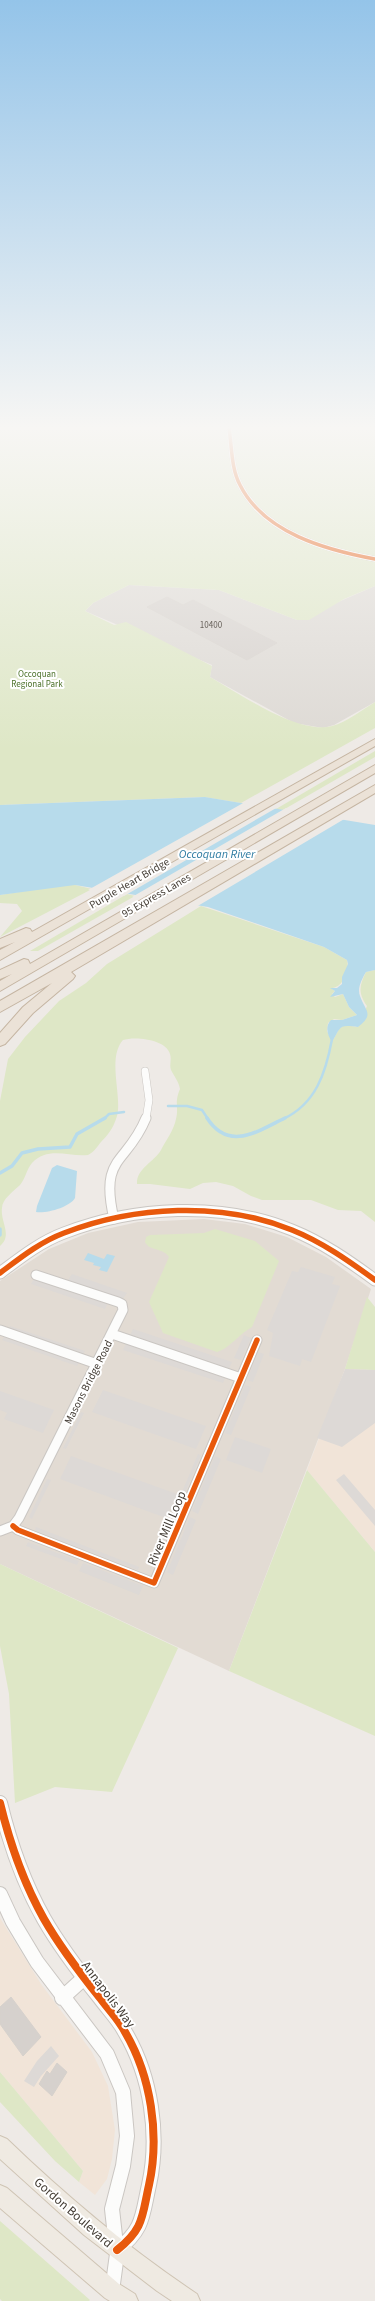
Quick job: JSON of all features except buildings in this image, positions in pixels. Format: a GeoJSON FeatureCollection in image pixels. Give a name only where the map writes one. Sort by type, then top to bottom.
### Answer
{"type":"FeatureCollection","features":[{"type":"Feature","properties":{"kind":"highway","name":"Purple Heart Bridge"},"geometry":{"type":"LineString","coordinates":[[69,916],[375,742]]}},
{"type":"Feature","properties":{"kind":"highway","name":"95 Express Lanes"},"geometry":{"type":"LineString","coordinates":[[0,987],[375,768]]}},
{"type":"Feature","properties":{"kind":"highway"},"geometry":{"type":"LineString","coordinates":[[0,1007],[113,943],[375,788]]}},
{"type":"Feature","properties":{"kind":"highway"},"geometry":{"type":"LineString","coordinates":[[0,944],[32,929],[69,916]]}},
{"type":"Feature","properties":{"kind":"highway"},"geometry":{"type":"LineString","coordinates":[[0,956],[69,916]]}},
{"type":"Feature","properties":{"kind":"highway"},"geometry":{"type":"LineString","coordinates":[[0,975],[114,920]]}},
{"type":"Feature","properties":{"kind":"highway"},"geometry":{"type":"LineString","coordinates":[[0,1041],[15,1023],[51,990],[113,943]]}},
{"type":"Feature","properties":{"kind":"main road","name":"Gordon Boulevard"},"geometry":{"type":"LineString","coordinates":[[0,2146],[117,2250],[190,2301]]}},
{"type":"Feature","properties":{"kind":"main road"},"geometry":{"type":"LineString","coordinates":[[0,2195],[116,2298]]}},
{"type":"Feature","properties":{"kind":"street"},"geometry":{"type":"LineString","coordinates":[[298,535],[343,552],[375,560]]}},
{"type":"Feature","properties":{"kind":"street"},"geometry":{"type":"LineString","coordinates":[[114,1219],[108,1195],[108,1182],[116,1162],[136,1137],[147,1117],[148,1092],[145,1071]]}},
{"type":"Feature","properties":{"kind":"street"},"geometry":{"type":"LineString","coordinates":[[0,1273],[19,1258],[54,1237],[92,1224],[114,1219],[179,1211],[211,1211],[261,1220],[290,1229],[316,1241],[344,1257],[375,1280]]}},
{"type":"Feature","properties":{"kind":"street","name":"Masons Bridge Road"},"geometry":{"type":"LineString","coordinates":[[13,1526],[19,1518],[123,1312],[122,1304],[36,1275]]}},
{"type":"Feature","properties":{"kind":"street"},"geometry":{"type":"LineString","coordinates":[[0,1330],[97,1364]]}},
{"type":"Feature","properties":{"kind":"street"},"geometry":{"type":"LineString","coordinates":[[112,1334],[241,1378]]}},
{"type":"Feature","properties":{"kind":"street","name":"River Mill Loop"},"geometry":{"type":"LineString","coordinates":[[13,1526],[18,1530],[154,1583],[257,1340]]}},
{"type":"Feature","properties":{"kind":"street"},"geometry":{"type":"LineString","coordinates":[[0,1531],[13,1526]]}},
{"type":"Feature","properties":{"kind":"street","name":"Annapolis Way"},"geometry":{"type":"LineString","coordinates":[[0,1803],[4,1837],[28,1890],[60,1945],[124,2030],[144,2077],[150,2104],[154,2141],[152,2168],[147,2195],[135,2234],[117,2250]]}},
{"type":"Feature","properties":{"kind":"street"},"geometry":{"type":"LineString","coordinates":[[0,1894],[8,1915],[29,1950],[62,1998],[101,2044],[112,2062],[121,2082],[126,2104],[128,2123],[126,2152],[112,2212],[117,2250],[116,2298]]}},
{"type":"Feature","properties":{"kind":"street"},"geometry":{"type":"LineString","coordinates":[[62,1998],[84,1978]]}},
{"type":"Feature","properties":{"kind":"shaded area"},"geometry":{"type":"Polygon","coordinates":[[[129,585],[219,590],[297,620],[375,586],[375,702],[334,725],[323,728],[294,723],[210,677],[212,665],[85,611],[93,603],[129,585]]]}},
{"type":"Feature","properties":{"kind":"shaded area"},"geometry":{"type":"Polygon","coordinates":[[[204,1219],[245,1224],[287,1237],[326,1257],[371,1289],[345,1369],[229,1671],[0,1564],[0,1281],[49,1249],[88,1233],[138,1222],[204,1219]]]}},
{"type":"Feature","properties":{"kind":"shaded area"},"geometry":{"type":"Polygon","coordinates":[[[301,1267],[335,1277],[332,1284],[340,1286],[311,1362],[302,1359],[300,1366],[269,1356],[273,1333],[267,1330],[292,1271],[298,1272],[301,1267]]]}},
{"type":"Feature","properties":{"kind":"shaded area"},"geometry":{"type":"Polygon","coordinates":[[[72,1274],[127,1293],[123,1299],[68,1280],[72,1274]]]}},
{"type":"Feature","properties":{"kind":"shaded area"},"geometry":{"type":"Polygon","coordinates":[[[34,1279],[108,1303],[105,1309],[31,1284],[34,1279]]]}},
{"type":"Feature","properties":{"kind":"shaded area"},"geometry":{"type":"Polygon","coordinates":[[[10,1326],[85,1351],[83,1354],[9,1328],[10,1326]]]}},
{"type":"Feature","properties":{"kind":"shaded area"},"geometry":{"type":"Polygon","coordinates":[[[133,1329],[232,1362],[223,1383],[123,1350],[133,1329]]]}},
{"type":"Feature","properties":{"kind":"shaded area"},"geometry":{"type":"Polygon","coordinates":[[[244,1335],[251,1338],[241,1360],[234,1358],[244,1335]]]}},
{"type":"Feature","properties":{"kind":"shaded area"},"geometry":{"type":"Polygon","coordinates":[[[4,1337],[79,1363],[77,1366],[2,1340],[4,1337]]]}},
{"type":"Feature","properties":{"kind":"shaded area"},"geometry":{"type":"Polygon","coordinates":[[[258,1352],[264,1354],[253,1382],[247,1380],[258,1352]]]}},
{"type":"Feature","properties":{"kind":"shaded area"},"geometry":{"type":"Polygon","coordinates":[[[345,1369],[375,1370],[375,1552],[307,1470],[345,1369]]]}},
{"type":"Feature","properties":{"kind":"shaded area"},"geometry":{"type":"Polygon","coordinates":[[[345,1369],[375,1370],[375,1423],[342,1447],[317,1438],[345,1369]]]}},
{"type":"Feature","properties":{"kind":"shaded area"},"geometry":{"type":"Polygon","coordinates":[[[245,1385],[251,1387],[231,1435],[225,1433],[245,1385]]]}},
{"type":"Feature","properties":{"kind":"shaded area"},"geometry":{"type":"Polygon","coordinates":[[[103,1390],[206,1426],[196,1449],[92,1412],[103,1390]]]}},
{"type":"Feature","properties":{"kind":"shaded area"},"geometry":{"type":"Polygon","coordinates":[[[0,1391],[54,1410],[43,1433],[4,1419],[7,1413],[0,1410],[0,1391]]]}},
{"type":"Feature","properties":{"kind":"shaded area"},"geometry":{"type":"Polygon","coordinates":[[[81,1412],[84,1413],[66,1449],[63,1448],[81,1412]]]}},
{"type":"Feature","properties":{"kind":"shaded area"},"geometry":{"type":"Polygon","coordinates":[[[235,1437],[271,1449],[262,1473],[226,1460],[235,1437]]]}},
{"type":"Feature","properties":{"kind":"shaded area"},"geometry":{"type":"Polygon","coordinates":[[[198,1454],[201,1455],[185,1493],[182,1492],[198,1454]]]}},
{"type":"Feature","properties":{"kind":"shaded area"},"geometry":{"type":"Polygon","coordinates":[[[71,1456],[177,1494],[166,1518],[60,1479],[71,1456]]]}},
{"type":"Feature","properties":{"kind":"shaded area"},"geometry":{"type":"Polygon","coordinates":[[[215,1456],[221,1459],[198,1514],[192,1511],[215,1456]]]}},
{"type":"Feature","properties":{"kind":"shaded area"},"geometry":{"type":"Polygon","coordinates":[[[344,1474],[375,1510],[375,1526],[336,1480],[344,1474]]]}},
{"type":"Feature","properties":{"kind":"shaded area"},"geometry":{"type":"Polygon","coordinates":[[[47,1479],[51,1480],[32,1519],[29,1517],[47,1479]]]}},
{"type":"Feature","properties":{"kind":"shaded area"},"geometry":{"type":"Polygon","coordinates":[[[190,1517],[196,1520],[173,1575],[167,1572],[190,1517]]]}},
{"type":"Feature","properties":{"kind":"shaded area"},"geometry":{"type":"Polygon","coordinates":[[[168,1523],[172,1525],[154,1566],[151,1565],[168,1523]]]}},
{"type":"Feature","properties":{"kind":"shaded area"},"geometry":{"type":"Polygon","coordinates":[[[36,1527],[139,1567],[138,1570],[35,1531],[36,1527]]]}},
{"type":"Feature","properties":{"kind":"shaded area"},"geometry":{"type":"Polygon","coordinates":[[[28,1542],[79,1561],[77,1565],[26,1546],[28,1542]]]}},
{"type":"Feature","properties":{"kind":"shaded area"},"geometry":{"type":"Polygon","coordinates":[[[83,1563],[143,1586],[139,1595],[79,1571],[83,1563]]]}},
{"type":"Feature","properties":{"kind":"shaded area"},"geometry":{"type":"Polygon","coordinates":[[[0,1918],[41,1984],[92,2052],[108,2086],[115,2130],[112,2159],[107,2179],[95,2195],[79,2182],[83,2171],[0,2072],[0,1918]]]}},
{"type":"Feature","properties":{"kind":"shaded area"},"geometry":{"type":"Polygon","coordinates":[[[51,2046],[59,2056],[41,2076],[34,2087],[24,2081],[37,2061],[51,2046]]]}},
{"type":"Feature","properties":{"kind":"green space","name":"Occoquan Regional Park"},"geometry":{"type":"Polygon","coordinates":[[[0,535],[375,535],[375,586],[344,599],[309,620],[297,620],[219,590],[129,585],[93,603],[85,611],[114,625],[126,622],[212,666],[210,677],[286,719],[303,725],[318,727],[332,726],[349,719],[375,702],[375,728],[241,803],[204,797],[0,805],[0,535]]]}},
{"type":"Feature","properties":{"kind":"green space"},"geometry":{"type":"Polygon","coordinates":[[[375,751],[375,757],[283,810],[276,809],[375,751]]]}},
{"type":"Feature","properties":{"kind":"green space"},"geometry":{"type":"Polygon","coordinates":[[[63,885],[75,885],[92,889],[0,937],[22,911],[17,904],[0,903],[0,895],[63,885]]]}},
{"type":"Feature","properties":{"kind":"green space"},"geometry":{"type":"Polygon","coordinates":[[[127,894],[135,896],[38,951],[30,951],[127,894]]]}},
{"type":"Feature","properties":{"kind":"green space"},"geometry":{"type":"Polygon","coordinates":[[[201,906],[324,947],[347,960],[348,964],[345,978],[339,985],[331,988],[335,991],[332,994],[335,997],[343,994],[349,1007],[357,1015],[342,1020],[334,1019],[328,1023],[327,1031],[332,1042],[340,1027],[358,1027],[367,1006],[360,989],[362,981],[366,972],[375,970],[375,1222],[361,1211],[338,1210],[311,1200],[262,1200],[233,1186],[216,1182],[203,1183],[190,1189],[150,1184],[137,1184],[139,1174],[161,1150],[174,1127],[177,1115],[177,1098],[180,1089],[178,1081],[171,1070],[171,1056],[167,1049],[157,1042],[135,1038],[123,1040],[118,1048],[115,1068],[118,1111],[115,1122],[110,1131],[88,1155],[51,1154],[38,1158],[32,1163],[20,1185],[4,1201],[2,1213],[6,1237],[0,1246],[0,1101],[8,1059],[25,1037],[59,1001],[86,983],[107,964],[201,906]]]}},
{"type":"Feature","properties":{"kind":"green space"},"geometry":{"type":"Polygon","coordinates":[[[215,1229],[255,1241],[279,1261],[252,1327],[226,1348],[217,1352],[163,1333],[149,1302],[169,1257],[164,1252],[150,1247],[145,1242],[146,1237],[150,1235],[204,1233],[215,1229]]]}},
{"type":"Feature","properties":{"kind":"green space"},"geometry":{"type":"Polygon","coordinates":[[[367,1297],[375,1307],[375,1370],[345,1369],[367,1297]]]}},
{"type":"Feature","properties":{"kind":"green space"},"geometry":{"type":"Polygon","coordinates":[[[307,1470],[375,1552],[375,1736],[229,1671],[307,1470]]]}},
{"type":"Feature","properties":{"kind":"green space"},"geometry":{"type":"Polygon","coordinates":[[[0,1564],[178,1648],[112,1792],[55,1787],[15,1803],[9,1694],[0,1646],[0,1564]]]}},
{"type":"Feature","properties":{"kind":"green space"},"geometry":{"type":"Polygon","coordinates":[[[0,2072],[83,2171],[79,2182],[55,2161],[0,2102],[0,2072]]]}},
{"type":"Feature","properties":{"kind":"green space"},"geometry":{"type":"Polygon","coordinates":[[[0,2221],[90,2300],[2,2301],[0,2299],[0,2221]]]}},
{"type":"Feature","properties":{"kind":"water","name":"Occoquan River"},"geometry":{"type":"Polygon","coordinates":[[[205,797],[375,825],[375,970],[366,972],[360,984],[359,993],[367,1015],[363,1023],[358,1027],[343,1026],[332,1042],[329,1036],[327,1028],[331,1020],[342,1020],[357,1015],[349,1007],[343,994],[330,997],[335,991],[330,988],[337,988],[342,984],[342,977],[348,964],[347,960],[324,947],[208,907],[75,885],[0,895],[0,805],[205,797]]]}},
{"type":"Feature","properties":{"kind":"water"},"geometry":{"type":"Polygon","coordinates":[[[57,1165],[77,1171],[75,1198],[63,1207],[46,1212],[36,1212],[52,1168],[57,1165]]]}},
{"type":"Feature","properties":{"kind":"water"},"geometry":{"type":"Polygon","coordinates":[[[88,1253],[104,1259],[107,1254],[115,1256],[107,1272],[99,1270],[101,1267],[93,1265],[94,1263],[84,1260],[88,1253]]]}},
{"type":"Feature","properties":{"kind":"pier"},"geometry":{"type":"Polygon","coordinates":[[[245,802],[278,807],[124,896],[88,890],[245,802]]]}},
{"type":"Feature","properties":{"kind":"pier"},"geometry":{"type":"Polygon","coordinates":[[[286,808],[346,818],[196,907],[132,897],[286,808]]]}},
{"type":"Feature","properties":{"kind":"waterway"},"geometry":{"type":"LineString","coordinates":[[283,1119],[304,1105],[318,1086],[323,1075],[332,1039]]}},
{"type":"Feature","properties":{"kind":"waterway"},"geometry":{"type":"LineString","coordinates":[[168,1106],[187,1106],[202,1110],[208,1119]]}},
{"type":"Feature","properties":{"kind":"waterway"},"geometry":{"type":"LineString","coordinates":[[105,1118],[109,1114],[124,1112]]}},
{"type":"Feature","properties":{"kind":"waterway"},"geometry":{"type":"LineString","coordinates":[[0,1173],[12,1166],[22,1153],[38,1149],[70,1147],[77,1134],[105,1118]]}},
{"type":"Feature","properties":{"kind":"waterway"},"geometry":{"type":"LineString","coordinates":[[207,1118],[216,1128],[225,1134],[234,1136],[244,1136],[254,1133],[283,1119]]}},
{"type":"Feature","properties":{"kind":"waterway"},"geometry":{"type":"LineString","coordinates":[[0,1229],[0,1235]]}},
{"type":"Feature","properties":{"kind":"cycle path"},"geometry":{"type":"LineString","coordinates":[[297,535],[338,551],[375,559]]}},
{"type":"Feature","properties":{"kind":"cycle path"},"geometry":{"type":"LineString","coordinates":[[0,1273],[29,1251],[63,1234],[100,1221],[138,1214],[178,1211],[217,1212],[255,1218],[290,1229],[323,1245],[375,1280]]}},
{"type":"Feature","properties":{"kind":"cycle path"},"geometry":{"type":"LineString","coordinates":[[13,1526],[18,1530],[154,1583],[257,1340]]}},
{"type":"Feature","properties":{"kind":"cycle path"},"geometry":{"type":"LineString","coordinates":[[0,1803],[8,1834],[23,1878],[37,1906],[51,1931],[70,1959],[125,2031],[134,2048],[146,2085],[153,2123],[153,2162],[150,2181],[138,2229],[134,2236],[117,2250]]}}]}
